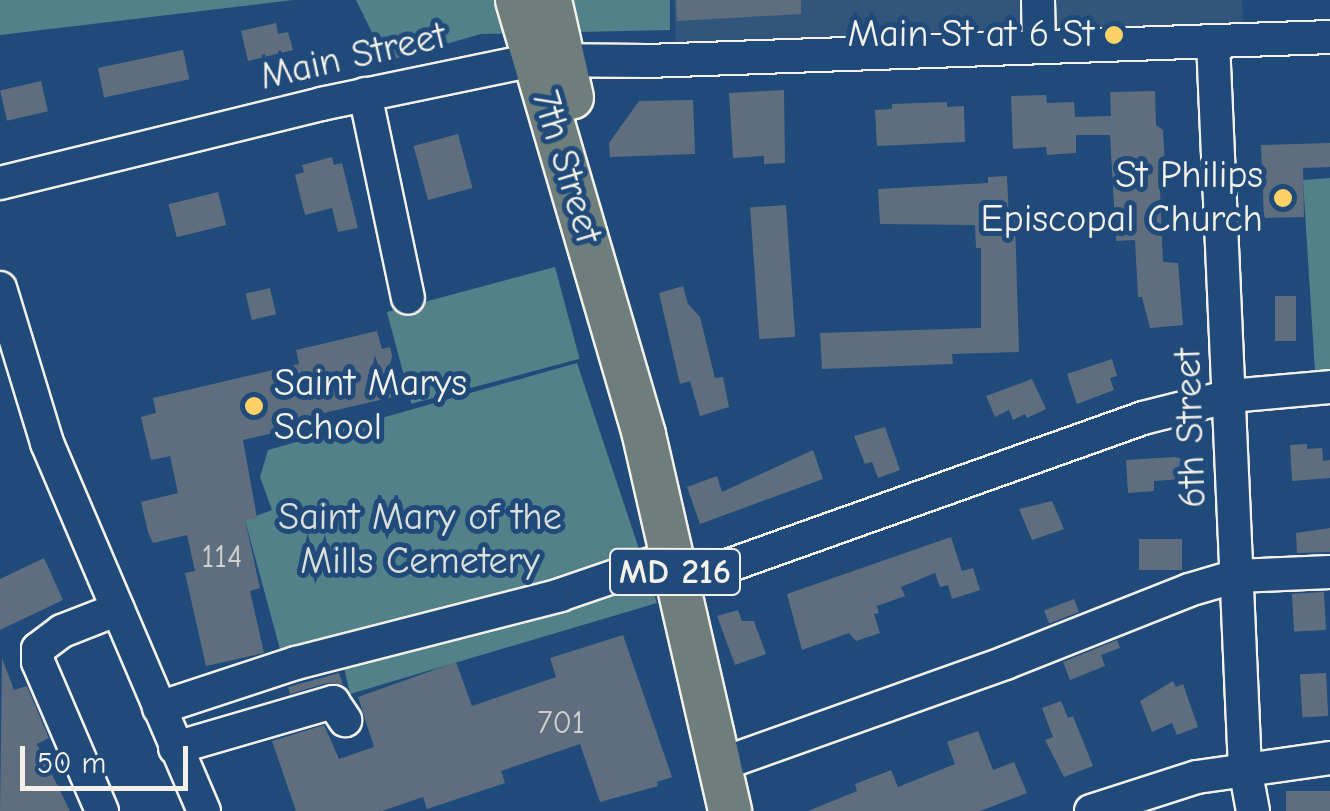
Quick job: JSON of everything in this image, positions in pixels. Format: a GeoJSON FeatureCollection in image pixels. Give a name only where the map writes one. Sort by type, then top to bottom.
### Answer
{"type":"FeatureCollection","features":[{"type":"Feature","properties":{"kind":"main road","name":"7th Street"},"geometry":{"type":"LineString","coordinates":[[518,0],[548,60],[597,207],[617,334],[730,811]]}},
{"type":"Feature","properties":{"kind":"main road","name":"7th Street"},"geometry":{"type":"LineString","coordinates":[[548,60],[550,0]]}},
{"type":"Feature","properties":{"kind":"street"},"geometry":{"type":"LineString","coordinates":[[1038,0],[1039,47]]}},
{"type":"Feature","properties":{"kind":"street","name":"Main Street"},"geometry":{"type":"LineString","coordinates":[[0,183],[365,94],[548,60],[1330,36]]}},
{"type":"Feature","properties":{"kind":"street","name":"6th Street"},"geometry":{"type":"LineString","coordinates":[[1213,42],[1245,768],[1253,811]]}},
{"type":"Feature","properties":{"kind":"street"},"geometry":{"type":"LineString","coordinates":[[365,94],[408,298]]}},
{"type":"Feature","properties":{"kind":"street"},"geometry":{"type":"LineString","coordinates":[[0,288],[47,443],[204,811]]}},
{"type":"Feature","properties":{"kind":"street"},"geometry":{"type":"LineString","coordinates":[[159,708],[296,664],[560,595],[674,570],[1143,418],[1230,396],[1330,387]]}},
{"type":"Feature","properties":{"kind":"street"},"geometry":{"type":"LineString","coordinates":[[719,765],[1237,576],[1330,572]]}},
{"type":"Feature","properties":{"kind":"street"},"geometry":{"type":"LineString","coordinates":[[102,811],[38,662],[38,648],[62,632],[118,608]]}},
{"type":"Feature","properties":{"kind":"street"},"geometry":{"type":"LineString","coordinates":[[176,748],[333,702],[346,720]]}},
{"type":"Feature","properties":{"kind":"street"},"geometry":{"type":"LineString","coordinates":[[1091,811],[1172,798],[1245,768],[1330,758]]}},
{"type":"Feature","properties":{"kind":"shaded area"},"geometry":{"type":"Polygon","coordinates":[[[674,0],[1242,0],[1243,22],[676,47],[674,0]]]}},
{"type":"Feature","properties":{"kind":"green space"},"geometry":{"type":"Polygon","coordinates":[[[0,0],[293,0],[0,35],[0,0]]]}},
{"type":"Feature","properties":{"kind":"green space"},"geometry":{"type":"Polygon","coordinates":[[[356,0],[670,0],[670,30],[481,34],[386,61],[356,0]]]}},
{"type":"Feature","properties":{"kind":"green space"},"geometry":{"type":"Polygon","coordinates":[[[1330,178],[1330,369],[1315,371],[1303,180],[1330,178]]]}},
{"type":"Feature","properties":{"kind":"green space"},"geometry":{"type":"Polygon","coordinates":[[[555,267],[580,359],[412,404],[387,312],[555,267]]]}},
{"type":"Feature","properties":{"kind":"green space","name":"Saint Mary of the Mills Cemetery"},"geometry":{"type":"Polygon","coordinates":[[[577,363],[657,603],[350,694],[339,645],[281,653],[245,520],[272,510],[260,477],[268,450],[577,363]]]}},
{"type":"Feature","properties":{"kind":"building"},"geometry":{"type":"Polygon","coordinates":[[[676,0],[801,0],[801,14],[677,21],[676,0]]]}},
{"type":"Feature","properties":{"kind":"building"},"geometry":{"type":"Polygon","coordinates":[[[276,23],[278,34],[288,32],[293,50],[248,61],[241,31],[276,23]]]}},
{"type":"Feature","properties":{"kind":"building"},"geometry":{"type":"Polygon","coordinates":[[[183,50],[189,79],[104,97],[98,68],[183,50]]]}},
{"type":"Feature","properties":{"kind":"building"},"geometry":{"type":"Polygon","coordinates":[[[41,81],[48,111],[7,121],[0,90],[41,81]]]}},
{"type":"Feature","properties":{"kind":"building"},"geometry":{"type":"Polygon","coordinates":[[[784,90],[785,163],[764,164],[764,156],[733,158],[729,93],[784,90]]]}},
{"type":"Feature","properties":{"kind":"building"},"geometry":{"type":"Polygon","coordinates":[[[1155,91],[1156,125],[1163,130],[1165,165],[1159,165],[1163,262],[1178,263],[1183,325],[1150,328],[1142,297],[1138,297],[1135,240],[1116,241],[1110,135],[1076,135],[1076,153],[1047,155],[1046,147],[1013,149],[1011,96],[1046,95],[1047,103],[1074,102],[1075,117],[1111,116],[1110,92],[1155,91]]]}},
{"type":"Feature","properties":{"kind":"building"},"geometry":{"type":"Polygon","coordinates":[[[693,100],[695,154],[610,157],[609,143],[639,101],[693,100]]]}},
{"type":"Feature","properties":{"kind":"building"},"geometry":{"type":"Polygon","coordinates":[[[947,102],[947,107],[964,106],[965,142],[877,146],[875,110],[892,109],[892,104],[947,102]]]}},
{"type":"Feature","properties":{"kind":"building"},"geometry":{"type":"Polygon","coordinates":[[[458,134],[472,188],[428,200],[414,146],[458,134]]]}},
{"type":"Feature","properties":{"kind":"building","name":"St Philips Episcopal Church"},"geometry":{"type":"Polygon","coordinates":[[[1330,143],[1330,167],[1303,168],[1304,217],[1264,218],[1261,145],[1330,143]]]}},
{"type":"Feature","properties":{"kind":"building"},"geometry":{"type":"Polygon","coordinates":[[[332,157],[334,165],[342,163],[358,228],[338,232],[332,208],[305,215],[295,175],[304,172],[302,165],[332,157]]]}},
{"type":"Feature","properties":{"kind":"building"},"geometry":{"type":"Polygon","coordinates":[[[1007,176],[1009,220],[1015,219],[1019,352],[952,354],[953,364],[822,369],[820,333],[981,328],[981,248],[976,248],[975,225],[880,224],[878,189],[988,183],[988,177],[1007,176]]]}},
{"type":"Feature","properties":{"kind":"building"},"geometry":{"type":"Polygon","coordinates":[[[218,192],[226,225],[177,237],[169,204],[218,192]]]}},
{"type":"Feature","properties":{"kind":"building"},"geometry":{"type":"Polygon","coordinates":[[[786,205],[795,337],[759,339],[750,208],[786,205]]]}},
{"type":"Feature","properties":{"kind":"building"},"geometry":{"type":"Polygon","coordinates":[[[683,286],[688,304],[700,317],[715,378],[723,377],[729,407],[700,416],[690,381],[680,384],[659,293],[683,286]]]}},
{"type":"Feature","properties":{"kind":"building"},"geometry":{"type":"Polygon","coordinates":[[[270,288],[276,314],[252,320],[246,294],[270,288]]]}},
{"type":"Feature","properties":{"kind":"building"},"geometry":{"type":"Polygon","coordinates":[[[1275,296],[1296,296],[1296,341],[1275,341],[1275,296]]]}},
{"type":"Feature","properties":{"kind":"building"},"geometry":{"type":"Polygon","coordinates":[[[377,331],[382,349],[390,347],[395,368],[387,369],[393,397],[276,424],[278,432],[243,440],[257,518],[245,520],[260,588],[250,591],[264,653],[206,666],[185,573],[195,571],[187,535],[153,543],[148,532],[141,502],[178,493],[170,456],[151,460],[141,417],[156,413],[153,398],[299,364],[296,350],[377,331]]]}},
{"type":"Feature","properties":{"kind":"building"},"geometry":{"type":"Polygon","coordinates":[[[1112,359],[1117,376],[1110,378],[1114,390],[1077,404],[1067,374],[1112,359]]]}},
{"type":"Feature","properties":{"kind":"building"},"geometry":{"type":"Polygon","coordinates":[[[1032,379],[1046,409],[1027,418],[1025,414],[1013,420],[1009,410],[995,417],[986,396],[1032,379]]]}},
{"type":"Feature","properties":{"kind":"building"},"geometry":{"type":"Polygon","coordinates":[[[885,427],[900,470],[878,478],[872,462],[865,464],[854,436],[885,427]]]}},
{"type":"Feature","properties":{"kind":"building"},"geometry":{"type":"Polygon","coordinates":[[[1307,444],[1307,449],[1322,448],[1323,461],[1330,460],[1330,478],[1292,481],[1290,445],[1307,444]]]}},
{"type":"Feature","properties":{"kind":"building"},"geometry":{"type":"Polygon","coordinates":[[[813,450],[823,479],[700,524],[687,487],[717,476],[722,492],[813,450]]]}},
{"type":"Feature","properties":{"kind":"building"},"geometry":{"type":"Polygon","coordinates":[[[1182,459],[1183,479],[1154,481],[1154,491],[1128,493],[1126,460],[1182,459]]]}},
{"type":"Feature","properties":{"kind":"building"},"geometry":{"type":"Polygon","coordinates":[[[1052,501],[1064,529],[1032,540],[1019,509],[1052,501]]]}},
{"type":"Feature","properties":{"kind":"building"},"geometry":{"type":"Polygon","coordinates":[[[1330,528],[1330,552],[1297,553],[1296,533],[1330,528]]]}},
{"type":"Feature","properties":{"kind":"building"},"geometry":{"type":"Polygon","coordinates":[[[951,537],[962,571],[973,568],[980,590],[952,599],[948,585],[940,587],[935,573],[901,587],[905,596],[877,606],[879,613],[874,614],[880,633],[856,641],[849,633],[802,650],[787,594],[951,537]]]}},
{"type":"Feature","properties":{"kind":"building"},"geometry":{"type":"Polygon","coordinates":[[[1139,539],[1182,539],[1182,570],[1139,570],[1139,539]]]}},
{"type":"Feature","properties":{"kind":"building"},"geometry":{"type":"Polygon","coordinates":[[[44,558],[63,600],[0,630],[0,579],[44,558]]]}},
{"type":"Feature","properties":{"kind":"building"},"geometry":{"type":"Polygon","coordinates":[[[1324,592],[1326,630],[1294,632],[1292,594],[1324,592]]]}},
{"type":"Feature","properties":{"kind":"building"},"geometry":{"type":"Polygon","coordinates":[[[1074,599],[1079,612],[1049,624],[1044,610],[1074,599]]]}},
{"type":"Feature","properties":{"kind":"building"},"geometry":{"type":"Polygon","coordinates":[[[738,610],[742,621],[754,621],[766,654],[735,665],[717,616],[738,610]]]}},
{"type":"Feature","properties":{"kind":"building"},"geometry":{"type":"Polygon","coordinates":[[[623,635],[672,777],[657,782],[658,786],[600,802],[580,744],[501,771],[505,783],[427,809],[423,797],[382,811],[296,811],[272,741],[324,725],[339,759],[374,747],[358,697],[456,662],[472,706],[556,677],[550,658],[623,635]]]}},
{"type":"Feature","properties":{"kind":"building"},"geometry":{"type":"Polygon","coordinates":[[[1117,640],[1120,648],[1101,655],[1105,666],[1070,680],[1063,662],[1117,640]]]}},
{"type":"Feature","properties":{"kind":"building"},"geometry":{"type":"Polygon","coordinates":[[[2,658],[14,690],[27,686],[49,738],[37,744],[70,811],[0,811],[2,658]]]}},
{"type":"Feature","properties":{"kind":"building"},"geometry":{"type":"Polygon","coordinates":[[[339,673],[343,685],[327,683],[290,694],[288,687],[339,673]]]}},
{"type":"Feature","properties":{"kind":"building"},"geometry":{"type":"Polygon","coordinates":[[[1326,673],[1328,716],[1302,717],[1300,674],[1326,673]]]}},
{"type":"Feature","properties":{"kind":"building"},"geometry":{"type":"Polygon","coordinates":[[[1173,681],[1176,687],[1183,684],[1198,727],[1177,735],[1172,723],[1152,732],[1140,701],[1173,681]]]}},
{"type":"Feature","properties":{"kind":"building"},"geometry":{"type":"Polygon","coordinates":[[[1061,701],[1068,718],[1073,716],[1093,766],[1064,777],[1045,740],[1053,737],[1042,708],[1061,701]]]}},
{"type":"Feature","properties":{"kind":"building"},"geometry":{"type":"Polygon","coordinates":[[[978,731],[993,770],[1014,762],[1027,793],[980,811],[808,811],[857,791],[855,784],[891,770],[898,787],[955,764],[947,742],[978,731]]]}},
{"type":"Feature","properties":{"kind":"building"},"geometry":{"type":"Polygon","coordinates":[[[1286,791],[1330,791],[1330,811],[1286,811],[1286,791]]]}},
{"type":"Feature","properties":{"kind":"place","name":"Main St at 6 St"},"geometry":{"type":"Point","coordinates":[1114,35]}},
{"type":"Feature","properties":{"kind":"place","name":"St Philips Episcopal Church"},"geometry":{"type":"Point","coordinates":[1283,198]}},
{"type":"Feature","properties":{"kind":"place","name":"Saint Marys School"},"geometry":{"type":"Point","coordinates":[254,406]}}]}
